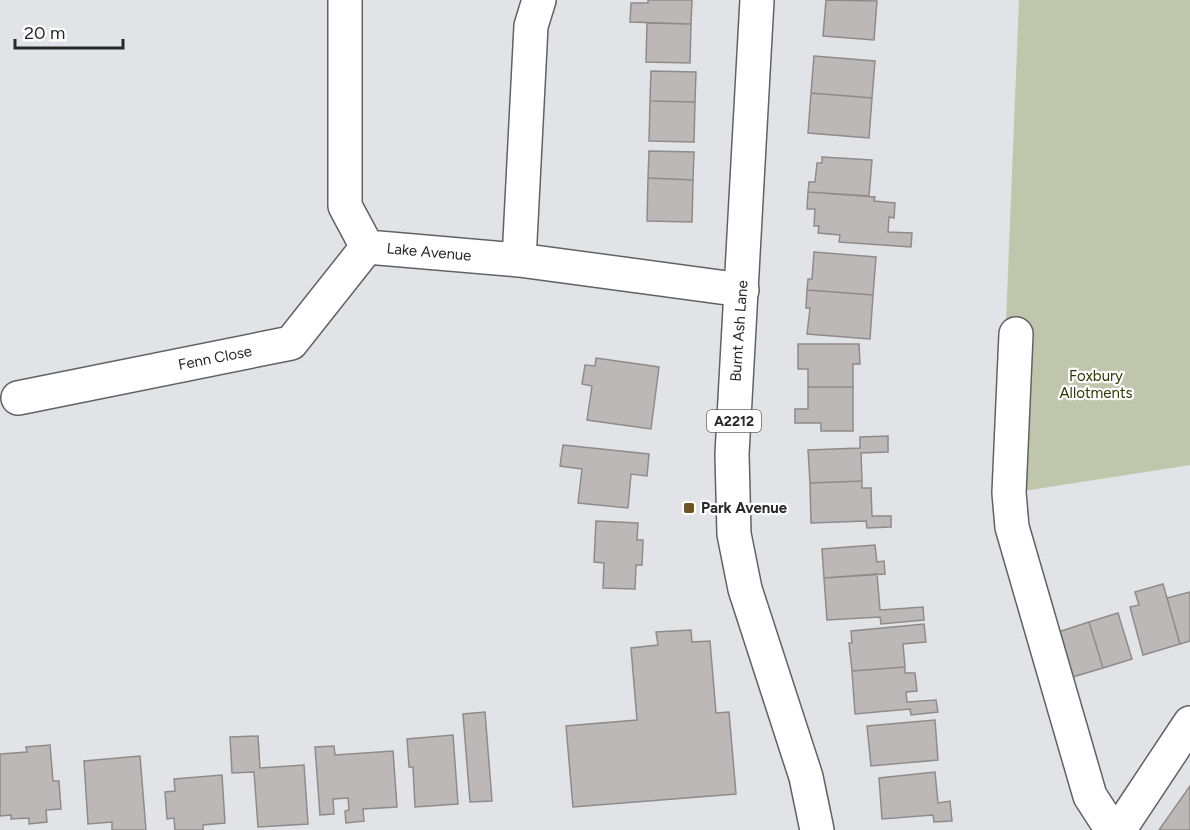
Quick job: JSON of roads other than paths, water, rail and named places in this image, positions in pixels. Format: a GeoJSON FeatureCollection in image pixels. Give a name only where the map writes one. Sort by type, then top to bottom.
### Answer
{"type":"FeatureCollection","features":[{"type":"Feature","properties":{"kind":"street","name":"Lake Avenue"},"geometry":{"type":"LineString","coordinates":[[345,0],[345,206],[367,247],[519,260],[742,290]]}},
{"type":"Feature","properties":{"kind":"street"},"geometry":{"type":"LineString","coordinates":[[519,260],[531,26],[539,0]]}},
{"type":"Feature","properties":{"kind":"street","name":"Burnt Ash Lane"},"geometry":{"type":"LineString","coordinates":[[758,0],[732,454],[734,534],[745,589],[807,777],[817,830]]}},
{"type":"Feature","properties":{"kind":"street","name":"Fenn Close"},"geometry":{"type":"LineString","coordinates":[[18,398],[291,343],[367,247]]}},
{"type":"Feature","properties":{"kind":"street"},"geometry":{"type":"LineString","coordinates":[[1016,334],[1009,494],[1012,528],[1090,796],[1112,830]]}},
{"type":"Feature","properties":{"kind":"street"},"geometry":{"type":"LineString","coordinates":[[1119,830],[1190,723]]}},
{"type":"Feature","properties":{"kind":"place","name":"Park Avenue"},"geometry":{"type":"Point","coordinates":[689,508]}},
{"type":"Feature","properties":{"kind":"park label","name":"Foxbury Allotments"},"geometry":{"type":"Point","coordinates":[1096,384]}}]}
